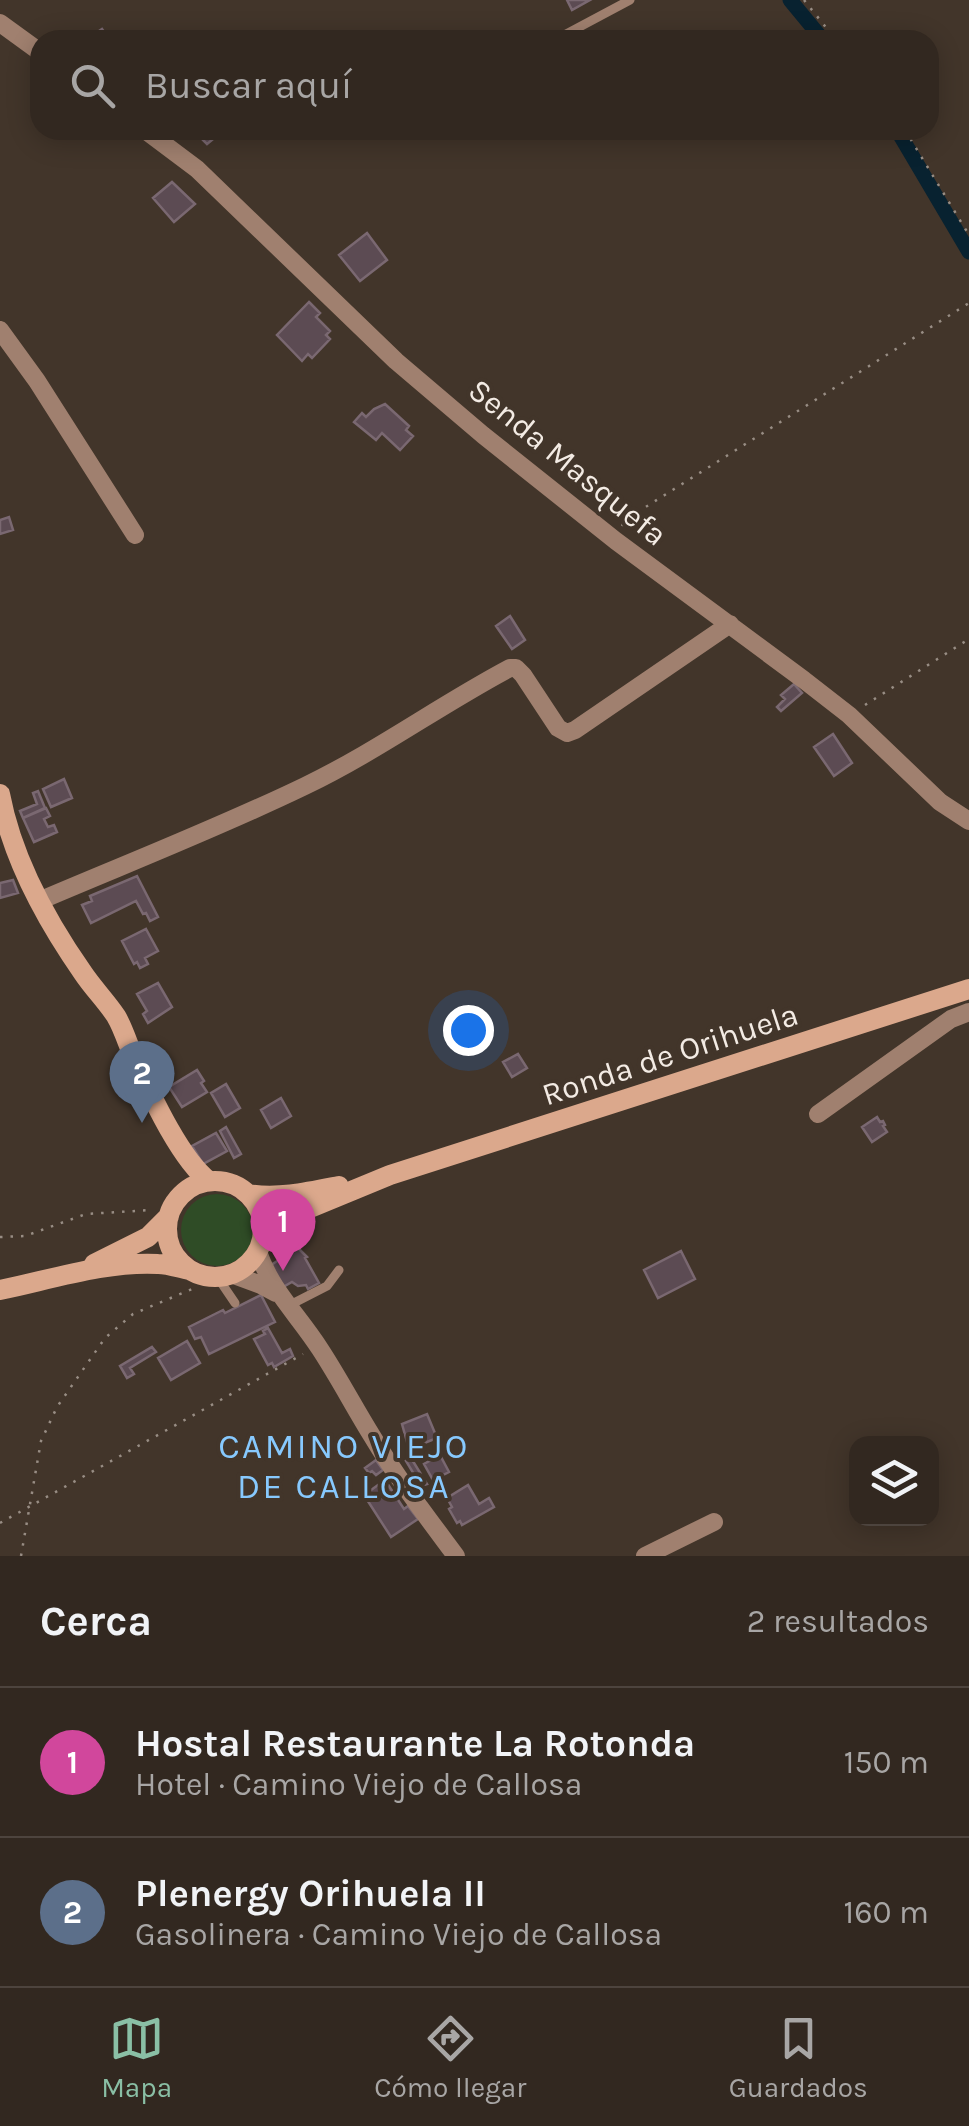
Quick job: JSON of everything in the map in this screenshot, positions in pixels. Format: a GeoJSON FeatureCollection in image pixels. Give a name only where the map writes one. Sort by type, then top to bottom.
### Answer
{"type":"FeatureCollection","features":[{"type":"Feature","properties":{"kind":"main road"},"geometry":{"type":"LineString","coordinates":[[0,794],[12,840],[39,901],[82,973],[116,1017],[175,1137],[198,1173],[209,1181]]}},
{"type":"Feature","properties":{"kind":"main road","name":"Ronda de Orihuela"},"geometry":{"type":"LineString","coordinates":[[211,1275],[244,1269],[260,1246],[293,1216],[390,1175],[969,989]]}},
{"type":"Feature","properties":{"kind":"main road"},"geometry":{"type":"LineString","coordinates":[[175,1137],[180,1182],[167,1231],[170,1246],[178,1260],[211,1275]]}},
{"type":"Feature","properties":{"kind":"main road","name":"Ronda de Orihuela"},"geometry":{"type":"LineString","coordinates":[[209,1181],[264,1196],[390,1175]]}},
{"type":"Feature","properties":{"kind":"main road"},"geometry":{"type":"LineString","coordinates":[[74,1272],[148,1238],[193,1186],[209,1181]]}},
{"type":"Feature","properties":{"kind":"main road"},"geometry":{"type":"LineString","coordinates":[[248,1194],[262,1215],[260,1246]]}},
{"type":"Feature","properties":{"kind":"main road"},"geometry":{"type":"LineString","coordinates":[[0,1290],[74,1272],[160,1264],[211,1275]]}},
{"type":"Feature","properties":{"kind":"street"},"geometry":{"type":"LineString","coordinates":[[0,23],[30,45]]}},
{"type":"Feature","properties":{"kind":"street","name":"Senda Masquefa"},"geometry":{"type":"LineString","coordinates":[[159,140],[197,169],[396,361],[483,435],[616,541],[849,715],[940,802],[969,821]]}},
{"type":"Feature","properties":{"kind":"street"},"geometry":{"type":"LineString","coordinates":[[0,330],[135,535]]}},
{"type":"Feature","properties":{"kind":"street"},"geometry":{"type":"LineString","coordinates":[[39,901],[307,785],[510,668],[523,675],[558,728],[567,733],[730,624]]}},
{"type":"Feature","properties":{"kind":"street"},"geometry":{"type":"LineString","coordinates":[[818,1114],[951,1018],[969,1012]]}},
{"type":"Feature","properties":{"kind":"street"},"geometry":{"type":"LineString","coordinates":[[260,1246],[265,1272],[318,1346],[400,1480],[456,1556]]}},
{"type":"Feature","properties":{"kind":"street"},"geometry":{"type":"LineString","coordinates":[[211,1275],[262,1285],[284,1301]]}},
{"type":"Feature","properties":{"kind":"street"},"geometry":{"type":"LineString","coordinates":[[645,1556],[714,1522]]}},
{"type":"Feature","properties":{"kind":"lane"},"geometry":{"type":"LineString","coordinates":[[574,30],[630,0]]}},
{"type":"Feature","properties":{"kind":"lane"},"geometry":{"type":"LineString","coordinates":[[284,1301],[327,1286],[339,1270]]}},
{"type":"Feature","properties":{"kind":"lane"},"geometry":{"type":"LineString","coordinates":[[211,1275],[235,1304]]}},
{"type":"Feature","properties":{"kind":"path"},"geometry":{"type":"LineString","coordinates":[[804,0],[828,30]]}},
{"type":"Feature","properties":{"kind":"path"},"geometry":{"type":"LineString","coordinates":[[911,140],[969,235]]}},
{"type":"Feature","properties":{"kind":"path"},"geometry":{"type":"LineString","coordinates":[[616,541],[625,520],[969,303]]}},
{"type":"Feature","properties":{"kind":"path"},"geometry":{"type":"LineString","coordinates":[[849,715],[969,640]]}},
{"type":"Feature","properties":{"kind":"path"},"geometry":{"type":"LineString","coordinates":[[0,1237],[25,1236],[86,1214],[172,1209]]}},
{"type":"Feature","properties":{"kind":"path"},"geometry":{"type":"LineString","coordinates":[[20,1556],[41,1440],[57,1407],[105,1338],[133,1314],[190,1291],[211,1275]]}},
{"type":"Feature","properties":{"kind":"path"},"geometry":{"type":"LineString","coordinates":[[0,1523],[318,1346]]}},
{"type":"Feature","properties":{"kind":"green space"},"geometry":{"type":"Polygon","coordinates":[[[217,1194],[242,1205],[253,1230],[242,1255],[217,1266],[192,1255],[181,1230],[192,1205],[217,1194]]]}},
{"type":"Feature","properties":{"kind":"building"},"geometry":{"type":"Polygon","coordinates":[[[567,0],[590,0],[572,10],[567,0]]]}},
{"type":"Feature","properties":{"kind":"building"},"geometry":{"type":"Polygon","coordinates":[[[172,182],[195,204],[174,222],[153,198],[172,182]]]}},
{"type":"Feature","properties":{"kind":"building"},"geometry":{"type":"Polygon","coordinates":[[[367,233],[387,260],[360,281],[339,255],[367,233]]]}},
{"type":"Feature","properties":{"kind":"building"},"geometry":{"type":"Polygon","coordinates":[[[309,302],[320,313],[316,317],[330,331],[326,335],[330,339],[312,358],[308,354],[302,361],[277,335],[309,302]]]}},
{"type":"Feature","properties":{"kind":"building"},"geometry":{"type":"Polygon","coordinates":[[[385,404],[409,426],[406,430],[413,436],[400,450],[382,433],[376,440],[354,422],[362,413],[366,417],[385,404]]]}},
{"type":"Feature","properties":{"kind":"building"},"geometry":{"type":"Polygon","coordinates":[[[9,517],[13,530],[0,534],[0,520],[9,517]]]}},
{"type":"Feature","properties":{"kind":"building"},"geometry":{"type":"Polygon","coordinates":[[[510,616],[525,640],[512,649],[496,626],[510,616]]]}},
{"type":"Feature","properties":{"kind":"building"},"geometry":{"type":"Polygon","coordinates":[[[794,684],[802,693],[781,711],[777,707],[785,699],[781,695],[794,684]]]}},
{"type":"Feature","properties":{"kind":"building"},"geometry":{"type":"Polygon","coordinates":[[[833,734],[852,763],[834,776],[814,747],[833,734]]]}},
{"type":"Feature","properties":{"kind":"building"},"geometry":{"type":"Polygon","coordinates":[[[64,779],[72,798],[51,807],[43,789],[64,779]]]}},
{"type":"Feature","properties":{"kind":"building"},"geometry":{"type":"Polygon","coordinates":[[[38,791],[45,808],[23,818],[20,811],[37,804],[33,793],[38,791]]]}},
{"type":"Feature","properties":{"kind":"building"},"geometry":{"type":"Polygon","coordinates":[[[46,808],[50,816],[44,819],[57,832],[34,842],[23,818],[46,808]]]}},
{"type":"Feature","properties":{"kind":"building"},"geometry":{"type":"Polygon","coordinates":[[[137,876],[158,917],[150,921],[136,901],[91,923],[82,905],[92,901],[90,896],[137,876]]]}},
{"type":"Feature","properties":{"kind":"building"},"geometry":{"type":"Polygon","coordinates":[[[13,880],[18,893],[0,898],[0,883],[13,880]]]}},
{"type":"Feature","properties":{"kind":"building"},"geometry":{"type":"Polygon","coordinates":[[[146,929],[158,951],[145,958],[148,964],[140,968],[122,941],[146,929]]]}},
{"type":"Feature","properties":{"kind":"building"},"geometry":{"type":"Polygon","coordinates":[[[158,983],[172,1007],[148,1023],[143,1014],[147,1011],[137,994],[158,983]]]}},
{"type":"Feature","properties":{"kind":"building"},"geometry":{"type":"Polygon","coordinates":[[[518,1054],[527,1068],[512,1077],[503,1062],[518,1054]]]}},
{"type":"Feature","properties":{"kind":"building"},"geometry":{"type":"Polygon","coordinates":[[[197,1070],[207,1092],[182,1107],[169,1087],[197,1070]]]}},
{"type":"Feature","properties":{"kind":"building"},"geometry":{"type":"Polygon","coordinates":[[[226,1084],[240,1108],[225,1117],[211,1093],[226,1084]]]}},
{"type":"Feature","properties":{"kind":"building"},"geometry":{"type":"Polygon","coordinates":[[[281,1098],[291,1116],[271,1128],[261,1110],[281,1098]]]}},
{"type":"Feature","properties":{"kind":"building"},"geometry":{"type":"Polygon","coordinates":[[[877,1117],[887,1132],[872,1142],[862,1127],[877,1117]]]}},
{"type":"Feature","properties":{"kind":"building"},"geometry":{"type":"Polygon","coordinates":[[[226,1127],[241,1154],[234,1158],[220,1131],[226,1127]]]}},
{"type":"Feature","properties":{"kind":"building"},"geometry":{"type":"Polygon","coordinates":[[[216,1133],[227,1151],[203,1164],[192,1146],[216,1133]]]}},
{"type":"Feature","properties":{"kind":"building"},"geometry":{"type":"Polygon","coordinates":[[[298,1248],[307,1257],[319,1283],[308,1289],[292,1282],[283,1287],[271,1265],[298,1248]]]}},
{"type":"Feature","properties":{"kind":"building"},"geometry":{"type":"Polygon","coordinates":[[[681,1251],[695,1279],[658,1298],[644,1270],[681,1251]]]}},
{"type":"Feature","properties":{"kind":"building"},"geometry":{"type":"Polygon","coordinates":[[[261,1295],[275,1322],[209,1354],[201,1337],[195,1339],[189,1327],[261,1295]]]}},
{"type":"Feature","properties":{"kind":"building"},"geometry":{"type":"Polygon","coordinates":[[[268,1328],[282,1353],[290,1349],[293,1356],[274,1367],[272,1363],[268,1365],[254,1339],[268,1328]]]}},
{"type":"Feature","properties":{"kind":"building"},"geometry":{"type":"Polygon","coordinates":[[[187,1341],[200,1363],[171,1380],[158,1358],[187,1341]]]}},
{"type":"Feature","properties":{"kind":"building"},"geometry":{"type":"Polygon","coordinates":[[[152,1347],[156,1352],[130,1368],[134,1374],[127,1378],[120,1366],[152,1347]]]}},
{"type":"Feature","properties":{"kind":"building"},"geometry":{"type":"Polygon","coordinates":[[[427,1414],[437,1438],[412,1448],[402,1424],[427,1414]]]}},
{"type":"Feature","properties":{"kind":"building"},"geometry":{"type":"Polygon","coordinates":[[[440,1455],[449,1472],[433,1480],[424,1464],[440,1455]]]}},
{"type":"Feature","properties":{"kind":"building"},"geometry":{"type":"Polygon","coordinates":[[[411,1458],[427,1484],[421,1486],[406,1461],[411,1458]]]}},
{"type":"Feature","properties":{"kind":"building"},"geometry":{"type":"Polygon","coordinates":[[[376,1460],[383,1470],[376,1475],[365,1468],[376,1460]]]}},
{"type":"Feature","properties":{"kind":"building"},"geometry":{"type":"Polygon","coordinates":[[[385,1480],[404,1509],[408,1506],[418,1519],[391,1537],[364,1495],[385,1480]]]}},
{"type":"Feature","properties":{"kind":"building"},"geometry":{"type":"Polygon","coordinates":[[[468,1485],[479,1504],[489,1498],[494,1507],[462,1525],[449,1509],[452,1507],[447,1498],[468,1485]]]}},
{"type":"Feature","properties":{"kind":"waterway"},"geometry":{"type":"LineString","coordinates":[[790,0],[815,30]]}},
{"type":"Feature","properties":{"kind":"waterway"},"geometry":{"type":"LineString","coordinates":[[903,140],[969,252]]}},
{"type":"Feature","properties":{"kind":"place","name":"Plenergy Orihuela II"},"geometry":{"type":"Point","coordinates":[142,1123]}},
{"type":"Feature","properties":{"kind":"place","name":"Hostal Restaurante La Rotonda"},"geometry":{"type":"Point","coordinates":[283,1271]}},
{"type":"Feature","properties":{"kind":"district","name":"CAMINO VIEJO DE CALLOSA"},"geometry":{"type":"Point","coordinates":[344,1466]}}]}
